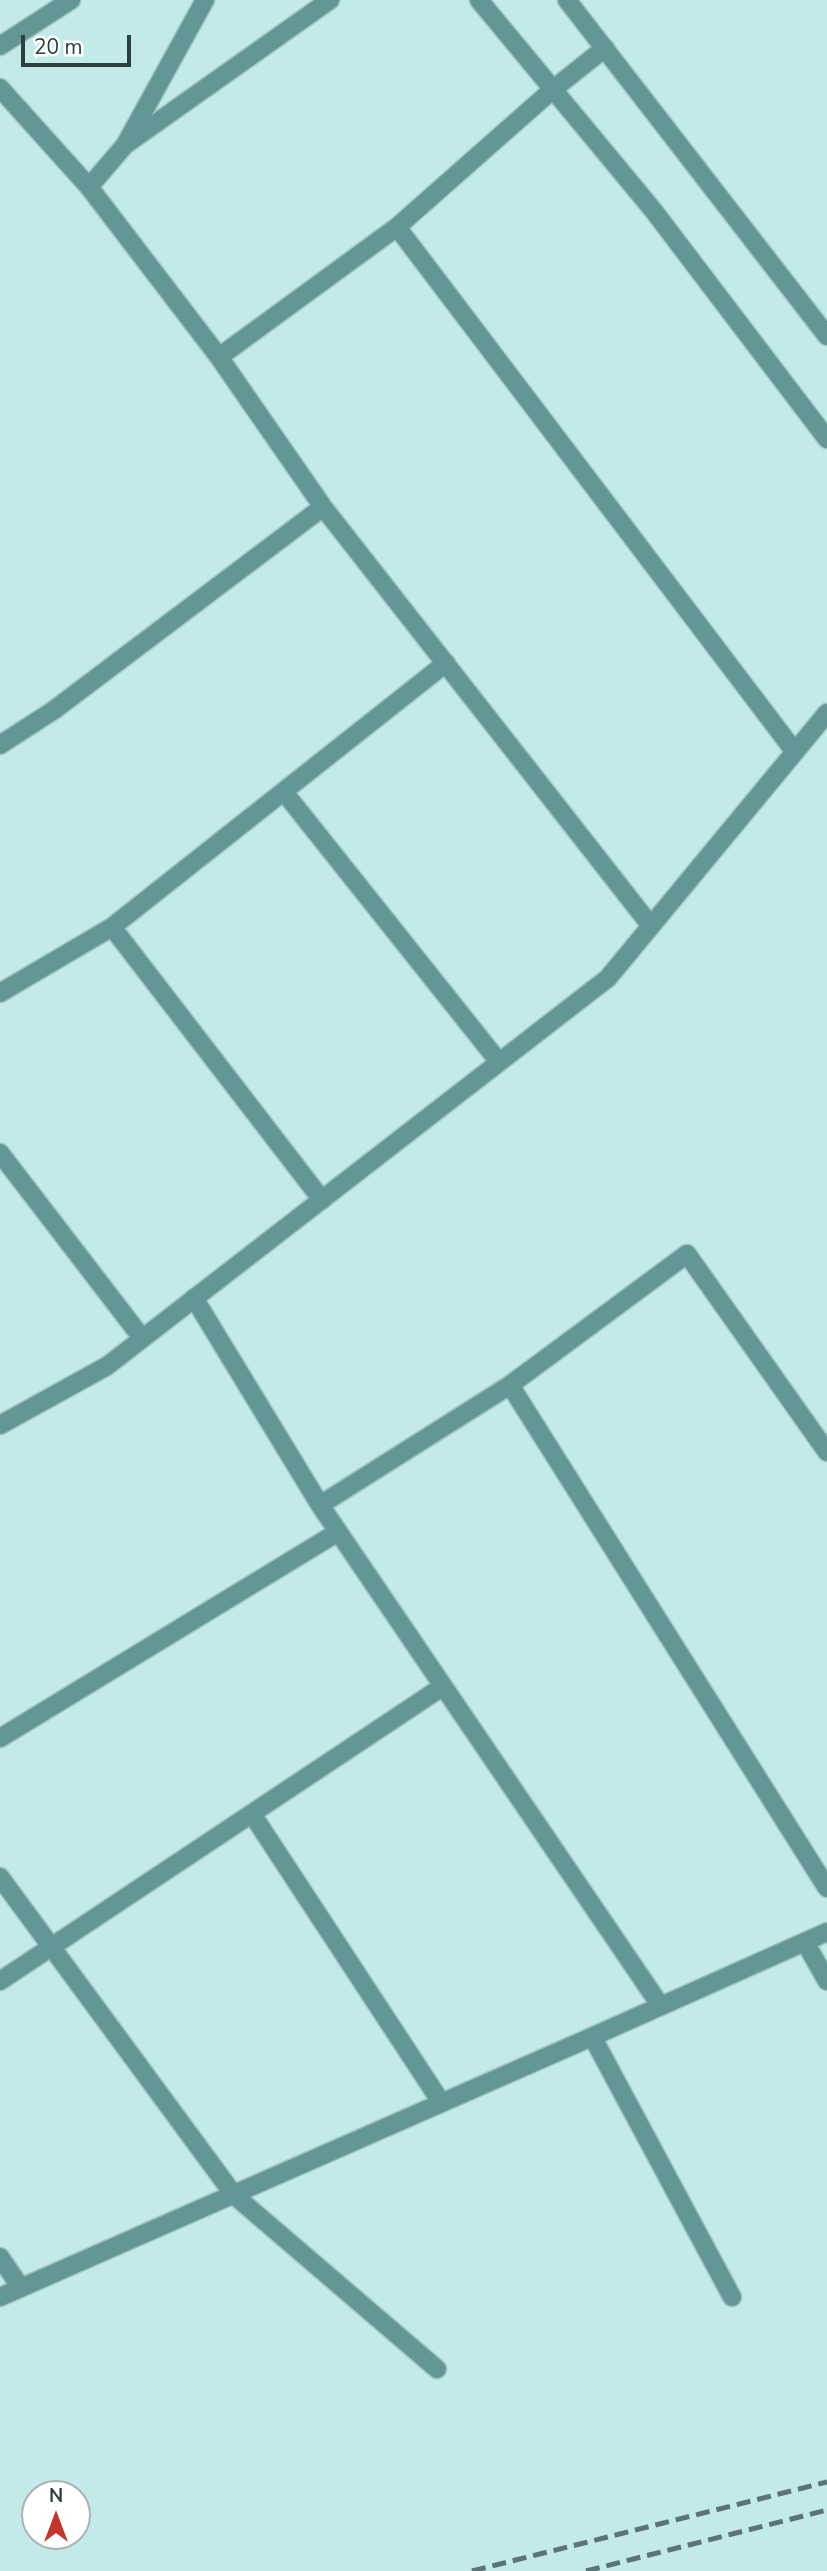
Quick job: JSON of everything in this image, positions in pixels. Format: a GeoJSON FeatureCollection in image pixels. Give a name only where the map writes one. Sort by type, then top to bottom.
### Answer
{"type":"FeatureCollection","features":[{"type":"Feature","properties":{"kind":"street"},"geometry":{"type":"LineString","coordinates":[[0,46],[72,0]]}},
{"type":"Feature","properties":{"kind":"street"},"geometry":{"type":"LineString","coordinates":[[89,187],[125,145],[205,0]]}},
{"type":"Feature","properties":{"kind":"street"},"geometry":{"type":"LineString","coordinates":[[125,145],[330,0]]}},
{"type":"Feature","properties":{"kind":"street"},"geometry":{"type":"LineString","coordinates":[[479,0],[551,91],[653,210],[827,439]]}},
{"type":"Feature","properties":{"kind":"street"},"geometry":{"type":"LineString","coordinates":[[567,0],[827,335]]}},
{"type":"Feature","properties":{"kind":"street"},"geometry":{"type":"LineString","coordinates":[[219,358],[397,227],[551,91],[605,48]]}},
{"type":"Feature","properties":{"kind":"street"},"geometry":{"type":"LineString","coordinates":[[0,88],[89,187],[219,358],[323,507],[651,926]]}},
{"type":"Feature","properties":{"kind":"street"},"geometry":{"type":"LineString","coordinates":[[397,227],[794,752]]}},
{"type":"Feature","properties":{"kind":"street"},"geometry":{"type":"LineString","coordinates":[[0,745],[54,710],[323,507]]}},
{"type":"Feature","properties":{"kind":"street"},"geometry":{"type":"LineString","coordinates":[[0,993],[112,927],[446,663]]}},
{"type":"Feature","properties":{"kind":"street"},"geometry":{"type":"LineString","coordinates":[[0,1425],[107,1366],[608,978],[827,713]]}},
{"type":"Feature","properties":{"kind":"street"},"geometry":{"type":"LineString","coordinates":[[284,792],[499,1062]]}},
{"type":"Feature","properties":{"kind":"street"},"geometry":{"type":"LineString","coordinates":[[112,927],[322,1200]]}},
{"type":"Feature","properties":{"kind":"street"},"geometry":{"type":"LineString","coordinates":[[0,1153],[142,1338]]}},
{"type":"Feature","properties":{"kind":"street"},"geometry":{"type":"LineString","coordinates":[[320,1505],[510,1385],[687,1254],[827,1451]]}},
{"type":"Feature","properties":{"kind":"street"},"geometry":{"type":"LineString","coordinates":[[194,1298],[320,1505],[660,2005]]}},
{"type":"Feature","properties":{"kind":"street"},"geometry":{"type":"LineString","coordinates":[[510,1385],[827,1888]]}},
{"type":"Feature","properties":{"kind":"street"},"geometry":{"type":"LineString","coordinates":[[0,1738],[338,1532]]}},
{"type":"Feature","properties":{"kind":"street"},"geometry":{"type":"LineString","coordinates":[[0,1982],[442,1687]]}},
{"type":"Feature","properties":{"kind":"street"},"geometry":{"type":"LineString","coordinates":[[252,1814],[441,2102]]}},
{"type":"Feature","properties":{"kind":"street"},"geometry":{"type":"LineString","coordinates":[[0,1877],[234,2195],[437,2368]]}},
{"type":"Feature","properties":{"kind":"street"},"geometry":{"type":"LineString","coordinates":[[0,2297],[441,2102],[593,2038],[660,2005],[827,1932]]}},
{"type":"Feature","properties":{"kind":"street"},"geometry":{"type":"LineString","coordinates":[[805,1942],[827,1981]]}},
{"type":"Feature","properties":{"kind":"street"},"geometry":{"type":"LineString","coordinates":[[593,2038],[732,2297]]}},
{"type":"Feature","properties":{"kind":"street"},"geometry":{"type":"LineString","coordinates":[[0,2258],[21,2288]]}},
{"type":"Feature","properties":{"kind":"railway"},"geometry":{"type":"LineString","coordinates":[[472,2571],[827,2482]]}},
{"type":"Feature","properties":{"kind":"railway"},"geometry":{"type":"LineString","coordinates":[[586,2571],[827,2510]]}}]}
